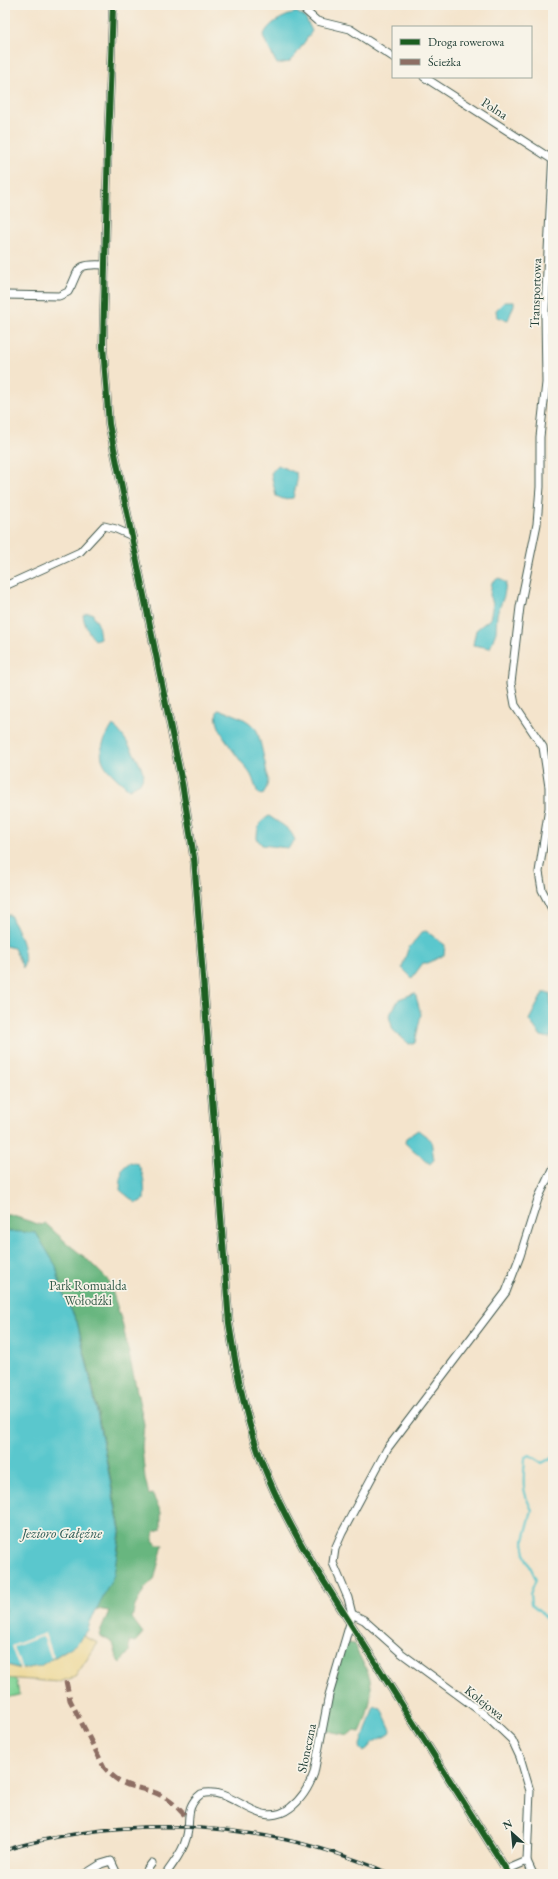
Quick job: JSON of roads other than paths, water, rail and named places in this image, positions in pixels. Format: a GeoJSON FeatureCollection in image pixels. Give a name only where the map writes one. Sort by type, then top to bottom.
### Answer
{"type":"FeatureCollection","features":[{"type":"Feature","properties":{"kind":"street"},"geometry":{"type":"LineString","coordinates":[[113,5],[103,346],[105,383],[109,424],[182,783],[194,858],[229,1323],[236,1371],[249,1422],[268,1477],[303,1548],[507,1872],[527,1861]]}},
{"type":"Feature","properties":{"kind":"street"},"geometry":{"type":"LineString","coordinates":[[299,5],[317,21],[350,29],[392,56]]}},
{"type":"Feature","properties":{"kind":"street","name":"Polna"},"geometry":{"type":"LineString","coordinates":[[426,78],[553,160]]}},
{"type":"Feature","properties":{"kind":"street","name":"Transportowa"},"geometry":{"type":"LineString","coordinates":[[553,150],[545,311],[546,383],[540,437],[540,487],[537,524],[520,606],[511,683],[515,705],[543,747],[549,787],[548,808],[539,872],[542,890],[553,910]]}},
{"type":"Feature","properties":{"kind":"street"},"geometry":{"type":"LineString","coordinates":[[5,294],[59,296],[68,292],[75,274],[82,268],[88,265],[105,265]]}},
{"type":"Feature","properties":{"kind":"street"},"geometry":{"type":"LineString","coordinates":[[5,586],[80,552],[104,526],[116,529],[132,536]]}},
{"type":"Feature","properties":{"kind":"street"},"geometry":{"type":"LineString","coordinates":[[350,1622],[352,1614],[333,1563],[335,1549],[359,1499],[387,1449],[506,1292],[517,1266],[538,1200],[553,1167]]}},
{"type":"Feature","properties":{"kind":"street","name":"Kolejowa"},"geometry":{"type":"LineString","coordinates":[[352,1614],[364,1620],[401,1653],[488,1717],[512,1740],[520,1757],[530,1791],[527,1861],[533,1874]]}},
{"type":"Feature","properties":{"kind":"street","name":"Słoneczna"},"geometry":{"type":"LineString","coordinates":[[166,1874],[178,1856],[187,1838],[191,1805],[201,1794],[213,1793],[224,1795],[257,1813],[267,1815],[286,1811],[304,1794],[310,1785],[314,1773],[328,1695],[350,1622]]}},
{"type":"Feature","properties":{"kind":"street"},"geometry":{"type":"LineString","coordinates":[[85,1874],[101,1864],[111,1861],[117,1874]]}},
{"type":"Feature","properties":{"kind":"street"},"geometry":{"type":"LineString","coordinates":[[144,1874],[152,1863]]}},
{"type":"Feature","properties":{"kind":"water"},"geometry":{"type":"Polygon","coordinates":[[[296,12],[305,17],[312,31],[295,56],[289,62],[277,64],[263,37],[265,32],[272,24],[296,12]]]}},
{"type":"Feature","properties":{"kind":"water"},"geometry":{"type":"Polygon","coordinates":[[[504,302],[514,302],[508,320],[497,317],[496,310],[504,302]]]}},
{"type":"Feature","properties":{"kind":"water"},"geometry":{"type":"Polygon","coordinates":[[[278,465],[296,473],[297,481],[293,498],[283,499],[276,496],[271,473],[278,465]]]}},
{"type":"Feature","properties":{"kind":"water"},"geometry":{"type":"Polygon","coordinates":[[[499,578],[506,583],[504,596],[497,614],[496,632],[490,648],[473,645],[476,630],[490,619],[493,604],[490,595],[492,582],[499,578]]]}},
{"type":"Feature","properties":{"kind":"water"},"geometry":{"type":"Polygon","coordinates":[[[92,613],[98,624],[100,638],[95,640],[89,632],[83,615],[92,613]]]}},
{"type":"Feature","properties":{"kind":"water"},"geometry":{"type":"Polygon","coordinates":[[[218,710],[239,716],[253,725],[256,729],[267,771],[268,781],[262,795],[258,793],[251,775],[222,734],[218,725],[218,710]]]}},
{"type":"Feature","properties":{"kind":"water"},"geometry":{"type":"Polygon","coordinates":[[[113,725],[131,748],[144,774],[140,783],[129,789],[106,767],[101,754],[106,736],[113,725]]]}},
{"type":"Feature","properties":{"kind":"water"},"geometry":{"type":"Polygon","coordinates":[[[269,816],[284,826],[293,836],[295,840],[288,848],[262,845],[257,839],[259,826],[269,816]]]}},
{"type":"Feature","properties":{"kind":"water"},"geometry":{"type":"Polygon","coordinates":[[[5,915],[10,915],[21,941],[24,955],[23,968],[14,948],[5,946],[5,915]]]}},
{"type":"Feature","properties":{"kind":"water"},"geometry":{"type":"Polygon","coordinates":[[[426,931],[445,945],[444,955],[428,963],[423,963],[412,978],[402,968],[408,949],[422,932],[426,931]]]}},
{"type":"Feature","properties":{"kind":"water"},"geometry":{"type":"Polygon","coordinates":[[[415,993],[421,1014],[415,1043],[409,1044],[393,1030],[389,1016],[399,999],[415,993]]]}},
{"type":"Feature","properties":{"kind":"water"},"geometry":{"type":"Polygon","coordinates":[[[543,993],[550,993],[553,1030],[550,1038],[541,1036],[529,1020],[543,993]]]}},
{"type":"Feature","properties":{"kind":"water"},"geometry":{"type":"Polygon","coordinates":[[[418,1130],[431,1140],[434,1160],[430,1164],[405,1143],[406,1138],[418,1130]]]}},
{"type":"Feature","properties":{"kind":"water"},"geometry":{"type":"Polygon","coordinates":[[[130,1162],[138,1164],[144,1182],[144,1200],[136,1203],[120,1190],[122,1169],[130,1162]]]}},
{"type":"Feature","properties":{"kind":"water","name":"Jezioro Gałęźne"},"geometry":{"type":"Polygon","coordinates":[[[5,1231],[36,1233],[56,1266],[61,1290],[77,1322],[90,1378],[120,1531],[114,1575],[90,1622],[88,1630],[76,1644],[40,1666],[21,1669],[5,1664],[5,1231]]]}},
{"type":"Feature","properties":{"kind":"water"},"geometry":{"type":"Polygon","coordinates":[[[374,1706],[381,1708],[391,1730],[390,1734],[373,1742],[363,1751],[360,1748],[374,1706]]]}},
{"type":"Feature","properties":{"kind":"waterway"},"geometry":{"type":"LineString","coordinates":[[553,1457],[542,1463],[530,1455],[525,1457],[524,1478],[524,1489],[532,1510],[524,1540],[525,1556],[536,1579],[530,1594],[531,1604],[540,1611],[553,1627]]}},
{"type":"Feature","properties":{"kind":"railway"},"geometry":{"type":"LineString","coordinates":[[5,1850],[53,1838],[102,1830],[151,1827],[200,1828],[249,1833],[298,1843],[345,1856],[391,1874]]}},
{"type":"Feature","properties":{"kind":"park label","name":"Park Romualda Wołodźki"},"geometry":{"type":"Point","coordinates":[88,1292]}}]}
